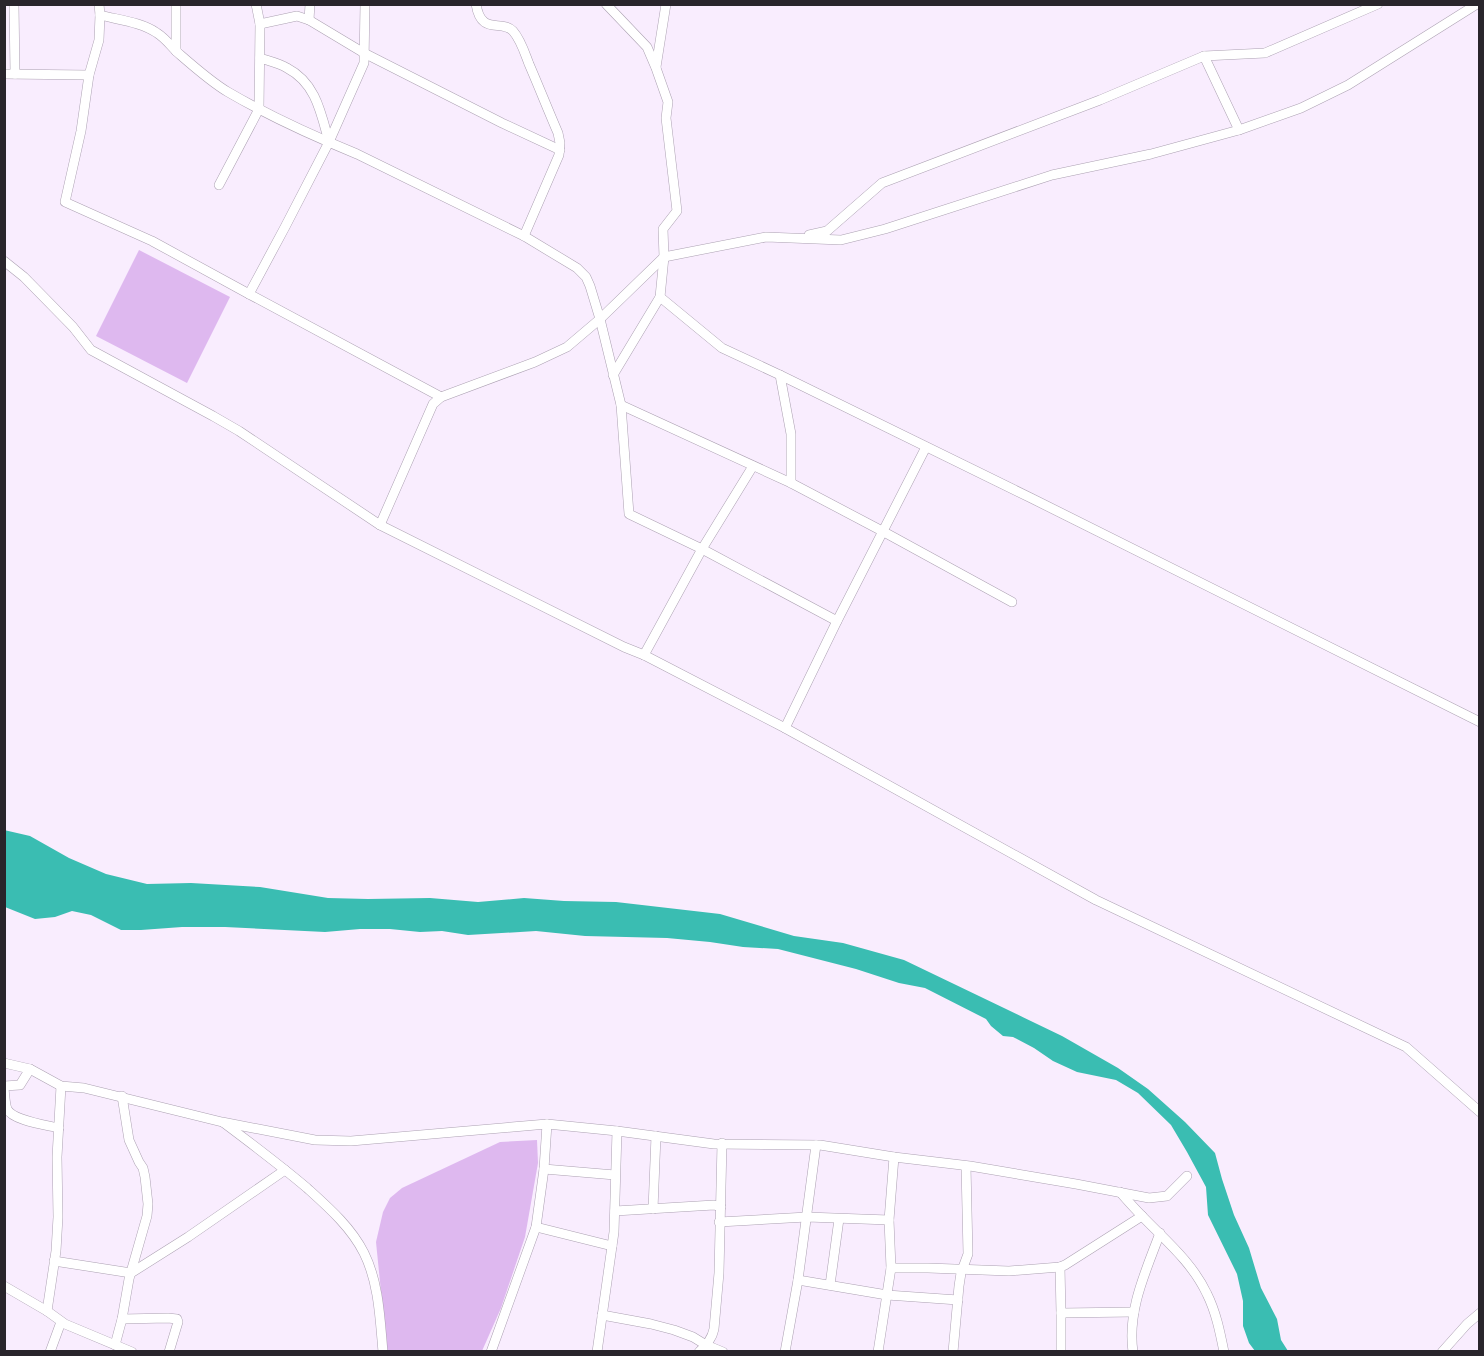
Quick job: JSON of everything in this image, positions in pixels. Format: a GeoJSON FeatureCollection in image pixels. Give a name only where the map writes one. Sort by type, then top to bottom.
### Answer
{"type":"FeatureCollection","features":[{"type":"Feature","properties":{"kind":"street"},"geometry":{"type":"LineString","coordinates":[[14,4],[15,74]]}},
{"type":"Feature","properties":{"kind":"street"},"geometry":{"type":"LineString","coordinates":[[99,4],[99,40],[89,75],[81,131],[65,202],[152,241],[441,398]]}},
{"type":"Feature","properties":{"kind":"street"},"geometry":{"type":"LineString","coordinates":[[176,4],[176,51]]}},
{"type":"Feature","properties":{"kind":"street"},"geometry":{"type":"LineString","coordinates":[[219,185],[258,109],[260,24],[256,4]]}},
{"type":"Feature","properties":{"kind":"street"},"geometry":{"type":"LineString","coordinates":[[309,20],[310,4]]}},
{"type":"Feature","properties":{"kind":"street"},"geometry":{"type":"LineString","coordinates":[[249,294],[329,142],[364,63],[365,4]]}},
{"type":"Feature","properties":{"kind":"street"},"geometry":{"type":"LineString","coordinates":[[476,4],[477,12],[482,20],[493,26],[507,27],[512,30],[558,133],[560,150],[555,168],[524,236]]}},
{"type":"Feature","properties":{"kind":"street"},"geometry":{"type":"LineString","coordinates":[[606,4],[647,47],[668,102],[666,118],[677,211],[663,229],[664,257],[660,297],[614,375]]}},
{"type":"Feature","properties":{"kind":"street"},"geometry":{"type":"LineString","coordinates":[[656,68],[666,4]]}},
{"type":"Feature","properties":{"kind":"street"},"geometry":{"type":"LineString","coordinates":[[796,238],[826,231],[882,183],[1100,100],[1204,56],[1265,53],[1378,4]]}},
{"type":"Feature","properties":{"kind":"street"},"geometry":{"type":"LineString","coordinates":[[380,525],[433,404],[441,398],[535,362],[567,346],[600,319],[664,257],[766,237],[841,240],[885,229],[1052,175],[1151,154],[1239,130],[1301,108],[1348,85],[1477,4]]}},
{"type":"Feature","properties":{"kind":"street"},"geometry":{"type":"LineString","coordinates":[[100,15],[145,26],[162,36],[176,51],[226,91],[258,109],[357,154],[524,236],[577,268],[586,277],[600,319],[621,405],[629,514],[702,549],[837,621]]}},
{"type":"Feature","properties":{"kind":"street"},"geometry":{"type":"LineString","coordinates":[[260,24],[297,16],[309,20],[364,53],[560,150]]}},
{"type":"Feature","properties":{"kind":"street"},"geometry":{"type":"LineString","coordinates":[[1204,56],[1239,130]]}},
{"type":"Feature","properties":{"kind":"street"},"geometry":{"type":"LineString","coordinates":[[260,57],[287,68],[304,80],[317,101],[329,142]]}},
{"type":"Feature","properties":{"kind":"street"},"geometry":{"type":"LineString","coordinates":[[4,74],[89,75]]}},
{"type":"Feature","properties":{"kind":"street"},"geometry":{"type":"LineString","coordinates":[[4,261],[24,277],[73,327],[91,350],[239,431],[380,525],[644,655],[785,728],[1096,900],[1406,1047],[1479,1112]]}},
{"type":"Feature","properties":{"kind":"street"},"geometry":{"type":"LineString","coordinates":[[660,297],[722,348],[1479,722]]}},
{"type":"Feature","properties":{"kind":"street"},"geometry":{"type":"LineString","coordinates":[[780,375],[791,434],[791,483]]}},
{"type":"Feature","properties":{"kind":"street"},"geometry":{"type":"LineString","coordinates":[[621,405],[791,483],[1012,602]]}},
{"type":"Feature","properties":{"kind":"street"},"geometry":{"type":"LineString","coordinates":[[785,728],[926,447]]}},
{"type":"Feature","properties":{"kind":"street"},"geometry":{"type":"LineString","coordinates":[[644,655],[702,549],[753,466]]}},
{"type":"Feature","properties":{"kind":"street"},"geometry":{"type":"LineString","coordinates":[[4,1063],[30,1069],[61,1086],[122,1096],[222,1122],[315,1140],[351,1141],[547,1124],[714,1144],[816,1145],[966,1166],[1149,1198],[1167,1196],[1187,1176]]}},
{"type":"Feature","properties":{"kind":"street"},"geometry":{"type":"LineString","coordinates":[[30,1069],[20,1085],[4,1088],[6,1107],[10,1113],[32,1123],[58,1128]]}},
{"type":"Feature","properties":{"kind":"street"},"geometry":{"type":"LineString","coordinates":[[47,1311],[58,1217],[57,1156],[61,1086]]}},
{"type":"Feature","properties":{"kind":"street"},"geometry":{"type":"LineString","coordinates":[[115,1345],[148,1204],[143,1168],[129,1140],[122,1096]]}},
{"type":"Feature","properties":{"kind":"street"},"geometry":{"type":"LineString","coordinates":[[222,1122],[285,1170],[337,1216],[351,1232],[364,1253],[374,1280],[383,1352]]}},
{"type":"Feature","properties":{"kind":"street"},"geometry":{"type":"LineString","coordinates":[[491,1352],[536,1227],[547,1124]]}},
{"type":"Feature","properties":{"kind":"street"},"geometry":{"type":"LineString","coordinates":[[597,1352],[612,1246],[617,1131]]}},
{"type":"Feature","properties":{"kind":"street"},"geometry":{"type":"LineString","coordinates":[[653,1209],[656,1136]]}},
{"type":"Feature","properties":{"kind":"street"},"geometry":{"type":"LineString","coordinates":[[702,1348],[713,1336],[714,1329],[719,1273],[722,1143]]}},
{"type":"Feature","properties":{"kind":"street"},"geometry":{"type":"LineString","coordinates":[[785,1352],[798,1280],[816,1145]]}},
{"type":"Feature","properties":{"kind":"street"},"geometry":{"type":"LineString","coordinates":[[878,1352],[891,1268],[889,1220],[894,1157]]}},
{"type":"Feature","properties":{"kind":"street"},"geometry":{"type":"LineString","coordinates":[[953,1352],[959,1286],[968,1254],[966,1166]]}},
{"type":"Feature","properties":{"kind":"street"},"geometry":{"type":"LineString","coordinates":[[544,1169],[615,1175]]}},
{"type":"Feature","properties":{"kind":"street"},"geometry":{"type":"LineString","coordinates":[[54,1261],[132,1272],[188,1237],[285,1170]]}},
{"type":"Feature","properties":{"kind":"street"},"geometry":{"type":"LineString","coordinates":[[1120,1192],[1179,1252],[1207,1293],[1215,1314],[1224,1352]]}},
{"type":"Feature","properties":{"kind":"street"},"geometry":{"type":"LineString","coordinates":[[615,1211],[714,1205],[721,1207]]}},
{"type":"Feature","properties":{"kind":"street"},"geometry":{"type":"LineString","coordinates":[[891,1268],[1009,1271],[1065,1265],[1142,1216]]}},
{"type":"Feature","properties":{"kind":"street"},"geometry":{"type":"LineString","coordinates":[[719,1222],[807,1217],[889,1220]]}},
{"type":"Feature","properties":{"kind":"street"},"geometry":{"type":"LineString","coordinates":[[830,1285],[838,1219]]}},
{"type":"Feature","properties":{"kind":"street"},"geometry":{"type":"LineString","coordinates":[[536,1227],[612,1246]]}},
{"type":"Feature","properties":{"kind":"street"},"geometry":{"type":"LineString","coordinates":[[1133,1352],[1131,1331],[1134,1312],[1160,1233]]}},
{"type":"Feature","properties":{"kind":"street"},"geometry":{"type":"LineString","coordinates":[[1060,1266],[1061,1352]]}},
{"type":"Feature","properties":{"kind":"street"},"geometry":{"type":"LineString","coordinates":[[798,1280],[887,1295],[957,1300]]}},
{"type":"Feature","properties":{"kind":"street"},"geometry":{"type":"LineString","coordinates":[[4,1286],[47,1311],[61,1322],[132,1352]]}},
{"type":"Feature","properties":{"kind":"street"},"geometry":{"type":"LineString","coordinates":[[1062,1313],[1134,1312]]}},
{"type":"Feature","properties":{"kind":"street"},"geometry":{"type":"LineString","coordinates":[[1442,1352],[1479,1313]]}},
{"type":"Feature","properties":{"kind":"street"},"geometry":{"type":"LineString","coordinates":[[602,1315],[674,1330],[693,1337],[702,1348],[723,1352]]}},
{"type":"Feature","properties":{"kind":"street"},"geometry":{"type":"LineString","coordinates":[[122,1319],[168,1318],[177,1320],[169,1352]]}},
{"type":"Feature","properties":{"kind":"street"},"geometry":{"type":"LineString","coordinates":[[50,1352],[61,1322]]}},
{"type":"Feature","properties":{"kind":"shaded area"},"geometry":{"type":"Polygon","coordinates":[[[139,250],[230,297],[187,383],[96,336],[139,250]]]}},
{"type":"Feature","properties":{"kind":"shaded area"},"geometry":{"type":"Polygon","coordinates":[[[4,830],[30,836],[69,858],[106,874],[147,884],[191,883],[260,887],[328,898],[430,898],[478,902],[524,898],[616,902],[720,914],[794,936],[843,943],[904,960],[1062,1036],[1118,1068],[1148,1089],[1185,1122],[1215,1153],[1234,1215],[1249,1248],[1261,1288],[1277,1319],[1281,1340],[1288,1351],[1255,1351],[1249,1343],[1243,1326],[1243,1301],[1237,1274],[1208,1215],[1206,1187],[1171,1125],[1138,1093],[1116,1080],[1077,1072],[1053,1061],[1013,1037],[1003,1036],[986,1019],[925,988],[899,983],[856,969],[778,949],[667,938],[585,936],[536,931],[468,935],[442,931],[420,932],[390,929],[325,932],[182,927],[121,930],[91,915],[72,911],[55,917],[35,919],[5,907],[4,830]]]}},
{"type":"Feature","properties":{"kind":"shaded area"},"geometry":{"type":"Polygon","coordinates":[[[537,1140],[538,1163],[525,1237],[501,1308],[482,1351],[387,1351],[376,1242],[383,1212],[390,1198],[402,1188],[500,1142],[537,1140]]]}}]}
